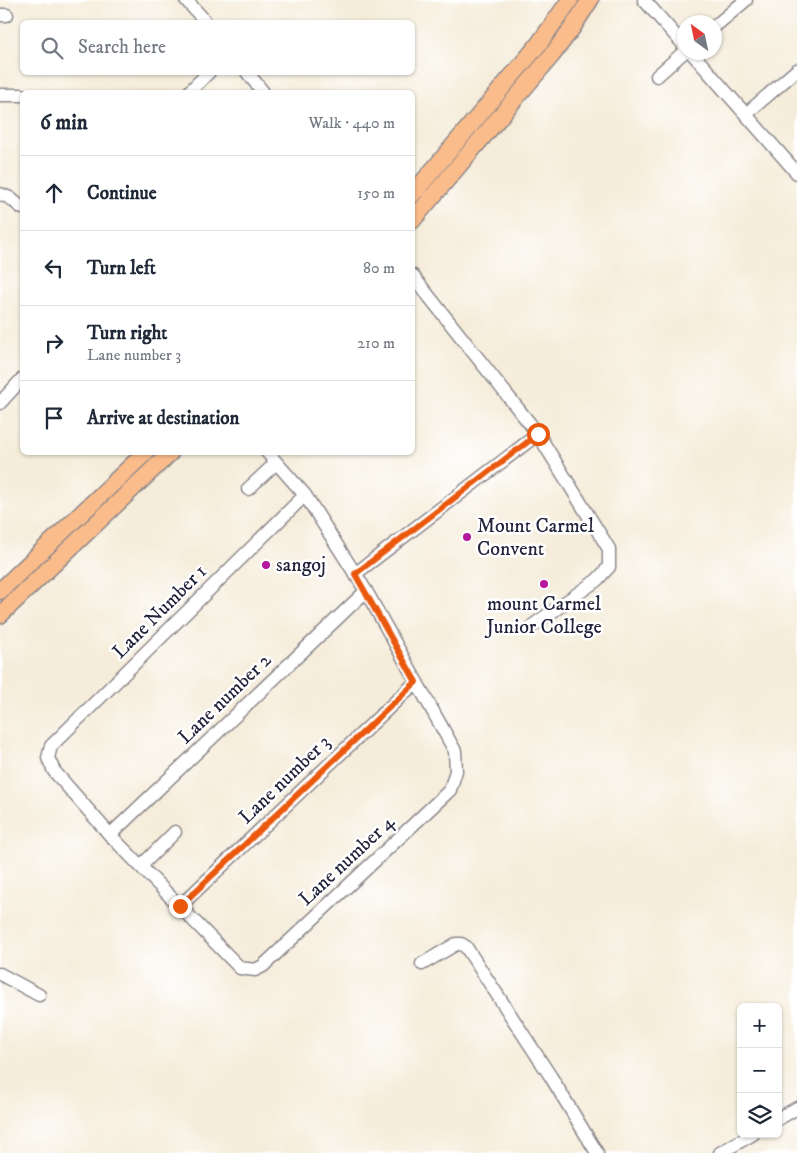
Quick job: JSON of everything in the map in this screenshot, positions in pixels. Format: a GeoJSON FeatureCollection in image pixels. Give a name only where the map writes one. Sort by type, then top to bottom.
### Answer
{"type":"FeatureCollection","features":[{"type":"Feature","properties":{"kind":"main road"},"geometry":{"type":"LineString","coordinates":[[415,192],[538,45],[570,0]]}},
{"type":"Feature","properties":{"kind":"main road"},"geometry":{"type":"LineString","coordinates":[[415,218],[552,56],[590,0]]}},
{"type":"Feature","properties":{"kind":"main road"},"geometry":{"type":"LineString","coordinates":[[0,591],[143,455]]}},
{"type":"Feature","properties":{"kind":"main road"},"geometry":{"type":"LineString","coordinates":[[0,615],[168,455]]}},
{"type":"Feature","properties":{"kind":"street"},"geometry":{"type":"LineString","coordinates":[[186,0],[204,20]]}},
{"type":"Feature","properties":{"kind":"street"},"geometry":{"type":"LineString","coordinates":[[644,0],[677,37]]}},
{"type":"Feature","properties":{"kind":"street"},"geometry":{"type":"LineString","coordinates":[[722,20],[746,0]]}},
{"type":"Feature","properties":{"kind":"street"},"geometry":{"type":"LineString","coordinates":[[657,76],[677,58]]}},
{"type":"Feature","properties":{"kind":"street"},"geometry":{"type":"LineString","coordinates":[[698,60],[797,173]]}},
{"type":"Feature","properties":{"kind":"street"},"geometry":{"type":"LineString","coordinates":[[746,114],[797,70]]}},
{"type":"Feature","properties":{"kind":"street"},"geometry":{"type":"LineString","coordinates":[[191,90],[206,75]]}},
{"type":"Feature","properties":{"kind":"street"},"geometry":{"type":"LineString","coordinates":[[249,75],[261,90]]}},
{"type":"Feature","properties":{"kind":"street"},"geometry":{"type":"LineString","coordinates":[[0,95],[20,95]]}},
{"type":"Feature","properties":{"kind":"street"},"geometry":{"type":"LineString","coordinates":[[0,194],[10,198],[20,206]]}},
{"type":"Feature","properties":{"kind":"street"},"geometry":{"type":"LineString","coordinates":[[415,279],[538,434],[609,549],[609,567],[597,580],[532,626]]}},
{"type":"Feature","properties":{"kind":"street"},"geometry":{"type":"LineString","coordinates":[[0,403],[20,381]]}},
{"type":"Feature","properties":{"kind":"street"},"geometry":{"type":"LineString","coordinates":[[355,574],[538,434]]}},
{"type":"Feature","properties":{"kind":"street"},"geometry":{"type":"LineString","coordinates":[[269,455],[305,495],[366,591],[416,682]]}},
{"type":"Feature","properties":{"kind":"street"},"geometry":{"type":"LineString","coordinates":[[248,489],[276,463]]}},
{"type":"Feature","properties":{"kind":"street","name":"Lane Number 1"},"geometry":{"type":"LineString","coordinates":[[110,834],[54,771],[48,758],[51,746],[305,495]]}},
{"type":"Feature","properties":{"kind":"street","name":"Lane number 2"},"geometry":{"type":"LineString","coordinates":[[110,834],[366,591]]}},
{"type":"Feature","properties":{"kind":"street","name":"Lane number 4"},"geometry":{"type":"LineString","coordinates":[[180,906],[240,968],[255,970],[263,966],[450,790],[456,771],[454,751],[416,682]]}},
{"type":"Feature","properties":{"kind":"street","name":"Lane number 3"},"geometry":{"type":"LineString","coordinates":[[180,906],[416,682]]}},
{"type":"Feature","properties":{"kind":"street"},"geometry":{"type":"LineString","coordinates":[[140,866],[175,832]]}},
{"type":"Feature","properties":{"kind":"street"},"geometry":{"type":"LineString","coordinates":[[110,834],[180,906]]}},
{"type":"Feature","properties":{"kind":"street"},"geometry":{"type":"LineString","coordinates":[[422,964],[456,944],[466,947],[551,1077],[597,1153]]}},
{"type":"Feature","properties":{"kind":"street"},"geometry":{"type":"LineString","coordinates":[[0,974],[39,995]]}},
{"type":"Feature","properties":{"kind":"street"},"geometry":{"type":"LineString","coordinates":[[782,1117],[797,1108]]}},
{"type":"Feature","properties":{"kind":"street"},"geometry":{"type":"LineString","coordinates":[[720,1153],[746,1138]]}},
{"type":"Feature","properties":{"kind":"place","name":"Mount Carmel Convent"},"geometry":{"type":"Point","coordinates":[467,537]}},
{"type":"Feature","properties":{"kind":"place","name":"sangoj"},"geometry":{"type":"Point","coordinates":[266,565]}},
{"type":"Feature","properties":{"kind":"place","name":"mount Carmel Junior College"},"geometry":{"type":"Point","coordinates":[544,584]}},
{"type":"Feature","properties":{"kind":"route"},"geometry":{"type":"LineString","coordinates":[[180,906],[416,682],[355,574],[538,434]]}}]}
